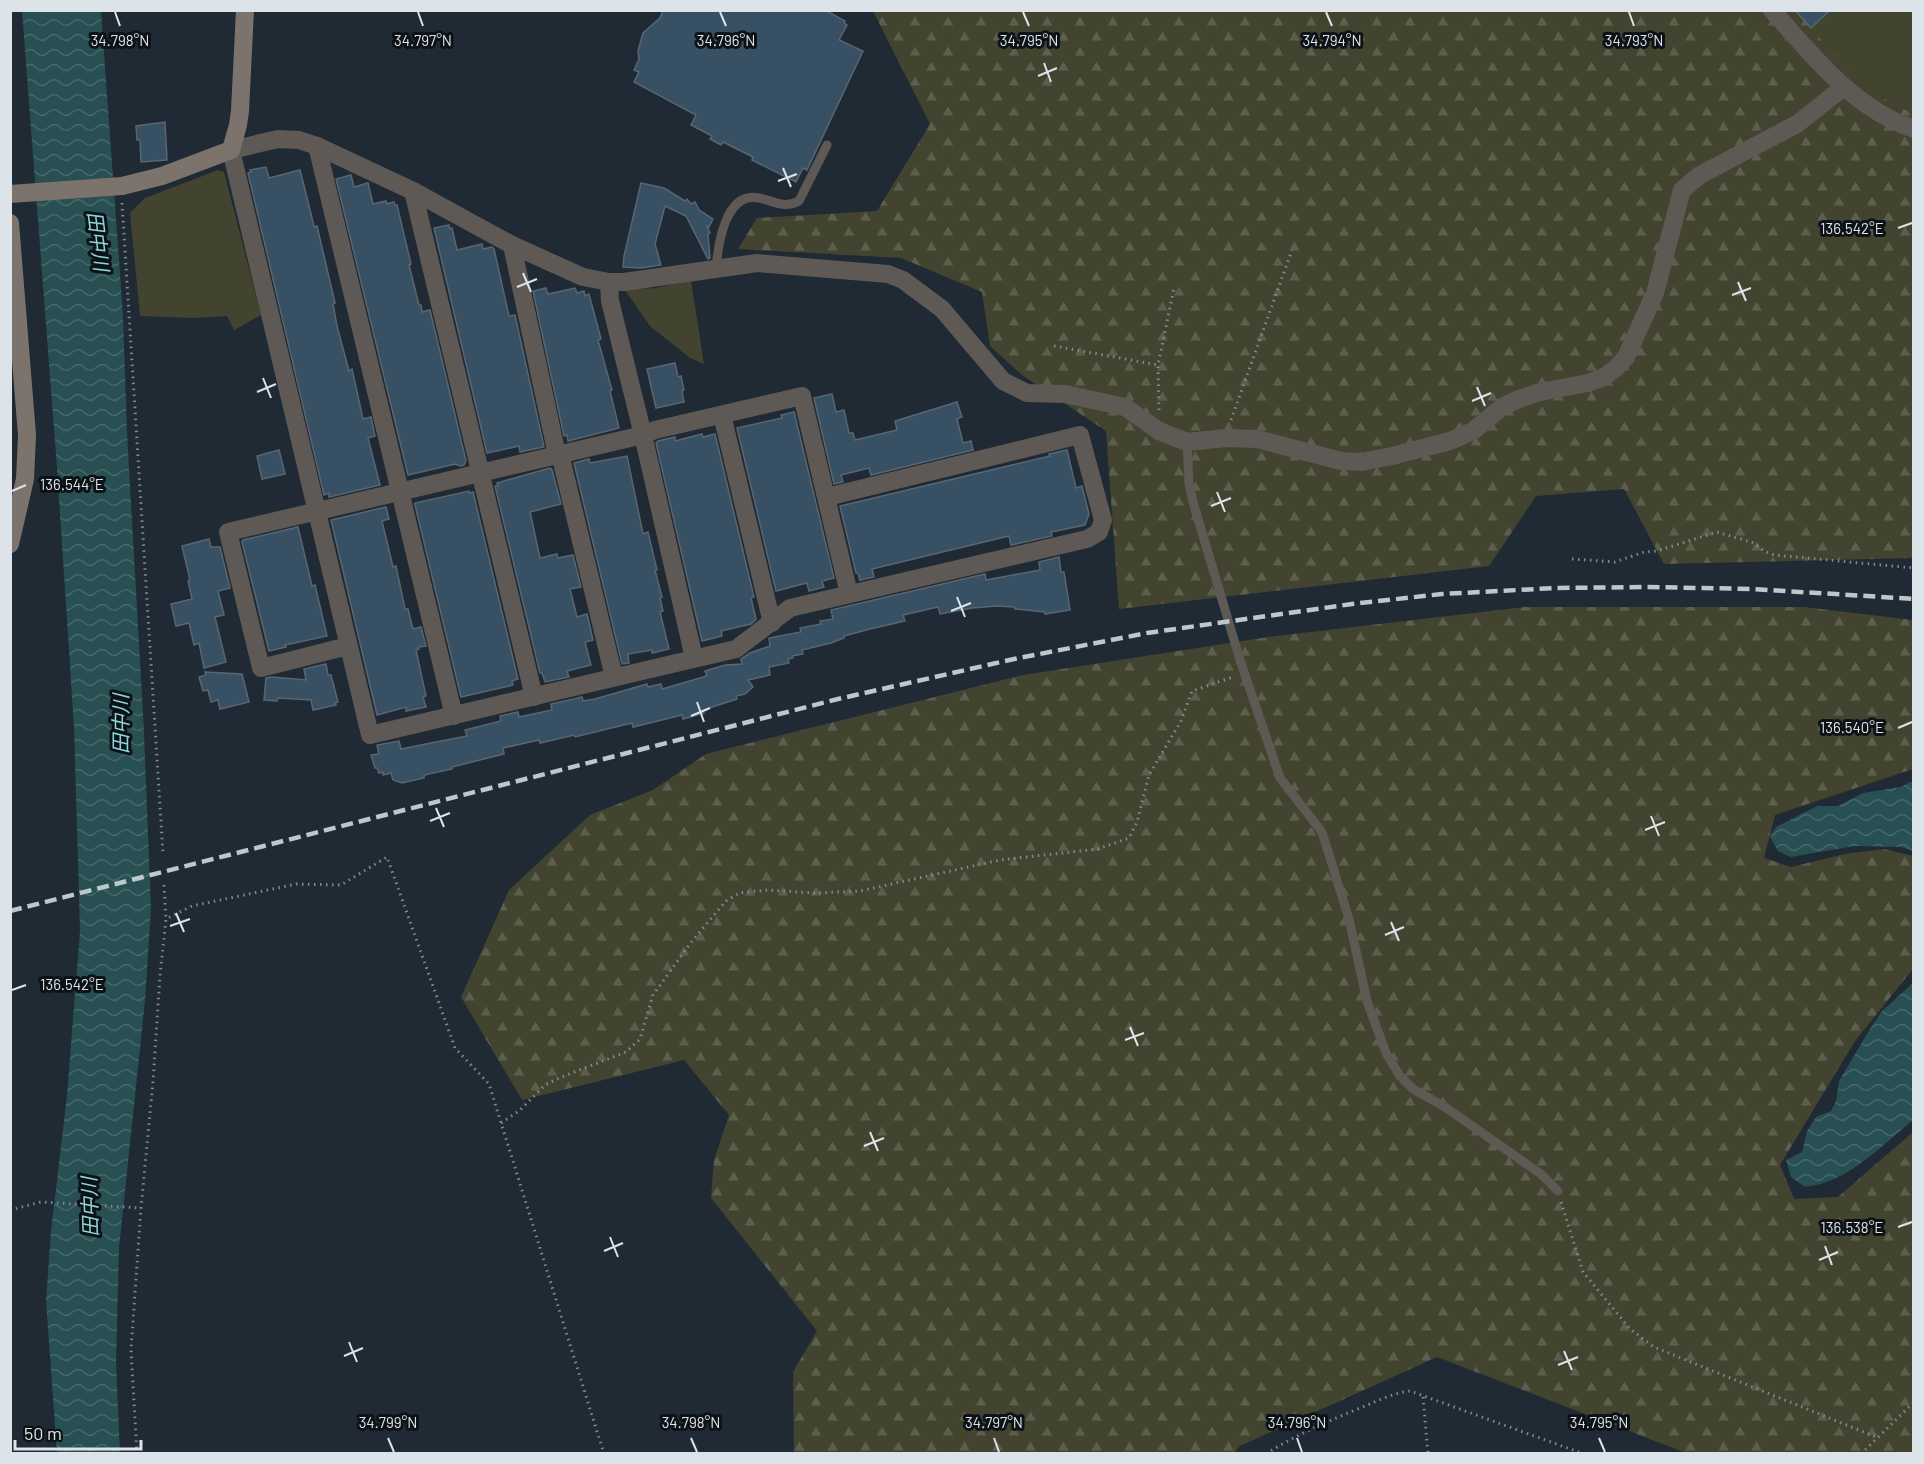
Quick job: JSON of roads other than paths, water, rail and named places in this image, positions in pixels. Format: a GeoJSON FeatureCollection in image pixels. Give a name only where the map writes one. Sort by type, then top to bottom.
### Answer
{"type":"FeatureCollection","features":[{"type":"Feature","properties":{"kind":"street"},"geometry":{"type":"LineString","coordinates":[[245,10],[240,111],[231,150],[369,735],[736,650],[790,608],[1087,539],[1099,532],[1102,520],[1080,435],[827,497]]}},
{"type":"Feature","properties":{"kind":"street"},"geometry":{"type":"LineString","coordinates":[[1778,12],[1844,87],[1876,112],[1914,129]]}},
{"type":"Feature","properties":{"kind":"street"},"geometry":{"type":"LineString","coordinates":[[16,193],[120,186],[162,176],[245,145],[278,139],[299,140],[413,191],[512,245],[583,277],[609,282],[624,282],[757,263],[888,274],[903,280],[942,309],[1003,381],[1027,393],[1065,394],[1117,404],[1157,429],[1187,442],[1226,438],[1257,439],[1341,461],[1360,462],[1433,447],[1450,441],[1473,431],[1502,408],[1519,399],[1540,392],[1588,383],[1616,369],[1626,357],[1655,293],[1682,190],[1700,175],[1797,124],[1844,87]]}},
{"type":"Feature","properties":{"kind":"street"},"geometry":{"type":"LineString","coordinates":[[316,146],[454,716]]}},
{"type":"Feature","properties":{"kind":"street"},"geometry":{"type":"LineString","coordinates":[[413,191],[534,697]]}},
{"type":"Feature","properties":{"kind":"street"},"geometry":{"type":"LineString","coordinates":[[10,223],[27,435],[25,479],[10,544]]}},
{"type":"Feature","properties":{"kind":"street"},"geometry":{"type":"LineString","coordinates":[[512,245],[558,454],[614,677]]}},
{"type":"Feature","properties":{"kind":"street"},"geometry":{"type":"LineString","coordinates":[[609,282],[610,301],[694,658]]}},
{"type":"Feature","properties":{"kind":"street"},"geometry":{"type":"LineString","coordinates":[[348,646],[261,668],[228,532],[802,396],[849,594]]}},
{"type":"Feature","properties":{"kind":"street"},"geometry":{"type":"LineString","coordinates":[[722,415],[772,623]]}},
{"type":"Feature","properties":{"kind":"lane"},"geometry":{"type":"LineString","coordinates":[[716,269],[725,226],[732,207],[739,201],[757,197],[784,205],[792,205],[799,201],[827,145]]}},
{"type":"Feature","properties":{"kind":"lane"},"geometry":{"type":"LineString","coordinates":[[1187,442],[1189,483],[1193,502],[1240,660],[1280,778],[1322,832],[1349,919],[1367,1001],[1386,1053],[1400,1076],[1413,1089],[1445,1107],[1541,1174],[1558,1191]]}},
{"type":"Feature","properties":{"kind":"water","name":"田中川"},"geometry":{"type":"Polygon","coordinates":[[[22,11],[101,11],[123,316],[151,909],[145,1001],[119,1248],[116,1362],[120,1453],[57,1453],[46,1301],[51,1231],[67,1095],[80,931],[74,727],[57,468],[22,11]]]}},
{"type":"Feature","properties":{"kind":"water"},"geometry":{"type":"Polygon","coordinates":[[[1913,781],[1913,851],[1901,847],[1854,846],[1791,857],[1778,851],[1770,837],[1776,827],[1817,806],[1838,806],[1863,793],[1900,787],[1913,781]]]}},
{"type":"Feature","properties":{"kind":"water"},"geometry":{"type":"Polygon","coordinates":[[[1913,983],[1913,1120],[1876,1152],[1849,1171],[1820,1184],[1805,1187],[1791,1177],[1786,1160],[1802,1152],[1807,1131],[1816,1117],[1831,1111],[1836,1101],[1839,1081],[1882,1011],[1913,983]]]}},
{"type":"Feature","properties":{"kind":"railway"},"geometry":{"type":"LineString","coordinates":[[10,911],[838,699],[1014,659],[1147,633],[1352,604],[1442,594],[1556,588],[1753,589],[1914,599]]}}]}
